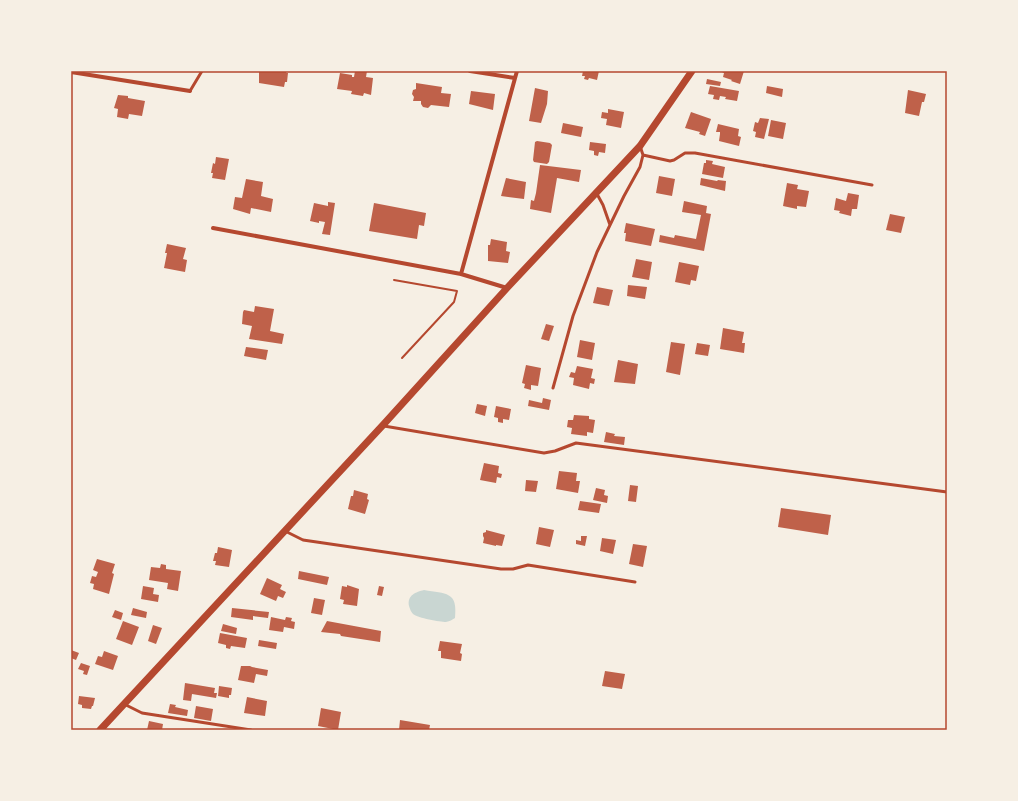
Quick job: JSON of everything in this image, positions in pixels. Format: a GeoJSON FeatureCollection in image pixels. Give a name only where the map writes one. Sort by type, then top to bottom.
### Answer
{"type":"FeatureCollection","features":[{"type":"Feature","properties":{"kind":"street"},"geometry":{"type":"LineString","coordinates":[[470,71],[515,78]]}},
{"type":"Feature","properties":{"kind":"street"},"geometry":{"type":"LineString","coordinates":[[461,274],[517,71]]}},
{"type":"Feature","properties":{"kind":"street"},"geometry":{"type":"LineString","coordinates":[[100,730],[640,146],[692,71]]}},
{"type":"Feature","properties":{"kind":"street"},"geometry":{"type":"LineString","coordinates":[[71,72],[190,91]]}},
{"type":"Feature","properties":{"kind":"street"},"geometry":{"type":"LineString","coordinates":[[213,228],[461,274],[508,288]]}},
{"type":"Feature","properties":{"kind":"lane"},"geometry":{"type":"LineString","coordinates":[[190,91],[202,71]]}},
{"type":"Feature","properties":{"kind":"lane"},"geometry":{"type":"LineString","coordinates":[[553,388],[573,316],[584,285],[597,252],[640,167],[643,155],[640,146]]}},
{"type":"Feature","properties":{"kind":"lane"},"geometry":{"type":"LineString","coordinates":[[643,155],[670,161],[685,154],[695,153],[872,185]]}},
{"type":"Feature","properties":{"kind":"lane"},"geometry":{"type":"LineString","coordinates":[[596,193],[610,226]]}},
{"type":"Feature","properties":{"kind":"lane"},"geometry":{"type":"LineString","coordinates":[[383,425],[544,453],[555,451],[576,443],[947,492]]}},
{"type":"Feature","properties":{"kind":"lane"},"geometry":{"type":"LineString","coordinates":[[285,531],[302,540],[495,568],[513,569],[528,565],[635,582]]}},
{"type":"Feature","properties":{"kind":"lane"},"geometry":{"type":"LineString","coordinates":[[124,704],[142,713],[251,730]]}},
{"type":"Feature","properties":{"kind":"path"},"geometry":{"type":"LineString","coordinates":[[394,280],[458,291],[458,295],[454,302],[402,358]]}},
{"type":"Feature","properties":{"kind":"shaded area"},"geometry":{"type":"Polygon","coordinates":[[[424,590],[449,595],[455,603],[455,618],[443,622],[434,621],[413,614],[409,606],[409,599],[415,593],[424,590]]]}},
{"type":"Feature","properties":{"kind":"building"},"geometry":{"type":"Polygon","coordinates":[[[259,71],[287,71],[287,82],[285,82],[284,87],[259,83],[259,71]]]}},
{"type":"Feature","properties":{"kind":"building"},"geometry":{"type":"Polygon","coordinates":[[[355,71],[367,71],[366,77],[373,78],[371,95],[364,93],[363,96],[351,94],[352,91],[337,89],[340,73],[352,75],[352,77],[354,77],[355,71]]]}},
{"type":"Feature","properties":{"kind":"building"},"geometry":{"type":"Polygon","coordinates":[[[583,71],[599,71],[597,80],[589,78],[588,80],[584,79],[585,76],[582,76],[583,71]]]}},
{"type":"Feature","properties":{"kind":"building"},"geometry":{"type":"Polygon","coordinates":[[[720,71],[744,71],[740,84],[723,77],[724,73],[720,71]]]}},
{"type":"Feature","properties":{"kind":"building"},"geometry":{"type":"Polygon","coordinates":[[[707,79],[721,82],[720,86],[706,84],[707,79]]]}},
{"type":"Feature","properties":{"kind":"building"},"geometry":{"type":"Polygon","coordinates":[[[416,83],[442,87],[441,93],[451,94],[449,107],[431,105],[428,108],[423,107],[421,101],[413,101],[414,97],[412,94],[413,90],[416,89],[416,83]]]}},
{"type":"Feature","properties":{"kind":"building"},"geometry":{"type":"Polygon","coordinates":[[[710,86],[739,91],[737,101],[725,99],[726,97],[720,96],[719,100],[713,99],[714,95],[708,94],[710,86]]]}},
{"type":"Feature","properties":{"kind":"building"},"geometry":{"type":"Polygon","coordinates":[[[767,86],[783,89],[782,97],[766,93],[767,86]]]}},
{"type":"Feature","properties":{"kind":"building"},"geometry":{"type":"Polygon","coordinates":[[[535,88],[548,91],[547,104],[541,123],[529,121],[535,88]]]}},
{"type":"Feature","properties":{"kind":"building"},"geometry":{"type":"Polygon","coordinates":[[[908,90],[926,94],[924,102],[922,102],[919,116],[905,113],[908,90]]]}},
{"type":"Feature","properties":{"kind":"building"},"geometry":{"type":"Polygon","coordinates":[[[471,91],[495,94],[493,110],[469,104],[471,91]]]}},
{"type":"Feature","properties":{"kind":"building"},"geometry":{"type":"Polygon","coordinates":[[[118,95],[145,101],[142,116],[129,114],[128,119],[117,117],[118,109],[114,108],[118,95]]]}},
{"type":"Feature","properties":{"kind":"building"},"geometry":{"type":"Polygon","coordinates":[[[608,109],[624,112],[621,128],[606,125],[607,119],[601,118],[602,112],[608,113],[608,109]]]}},
{"type":"Feature","properties":{"kind":"building"},"geometry":{"type":"Polygon","coordinates":[[[691,112],[711,119],[705,136],[699,134],[700,132],[685,128],[691,112]]]}},
{"type":"Feature","properties":{"kind":"building"},"geometry":{"type":"Polygon","coordinates":[[[760,118],[769,119],[764,139],[755,137],[756,132],[753,131],[755,122],[758,123],[760,118]]]}},
{"type":"Feature","properties":{"kind":"building"},"geometry":{"type":"Polygon","coordinates":[[[771,120],[786,123],[783,139],[768,136],[771,120]]]}},
{"type":"Feature","properties":{"kind":"building"},"geometry":{"type":"Polygon","coordinates":[[[563,123],[583,127],[581,137],[561,133],[563,123]]]}},
{"type":"Feature","properties":{"kind":"building"},"geometry":{"type":"Polygon","coordinates":[[[718,124],[739,129],[738,136],[741,137],[739,146],[719,141],[720,132],[716,132],[718,124]]]}},
{"type":"Feature","properties":{"kind":"building"},"geometry":{"type":"Polygon","coordinates":[[[535,142],[550,143],[552,145],[549,162],[547,164],[534,162],[533,160],[535,142]]]}},
{"type":"Feature","properties":{"kind":"building"},"geometry":{"type":"Polygon","coordinates":[[[590,142],[606,144],[605,153],[599,152],[598,156],[594,155],[594,151],[589,150],[590,142]]]}},
{"type":"Feature","properties":{"kind":"building"},"geometry":{"type":"Polygon","coordinates":[[[216,157],[229,159],[225,180],[212,178],[213,173],[211,173],[216,157]]]}},
{"type":"Feature","properties":{"kind":"building"},"geometry":{"type":"Polygon","coordinates":[[[706,160],[713,161],[712,164],[725,167],[723,178],[702,174],[706,160]]]}},
{"type":"Feature","properties":{"kind":"building"},"geometry":{"type":"Polygon","coordinates":[[[540,165],[581,170],[579,182],[557,178],[551,213],[530,209],[531,200],[534,201],[536,193],[540,165]]]}},
{"type":"Feature","properties":{"kind":"building"},"geometry":{"type":"Polygon","coordinates":[[[659,176],[675,179],[672,196],[656,193],[659,176]]]}},
{"type":"Feature","properties":{"kind":"building"},"geometry":{"type":"Polygon","coordinates":[[[506,178],[526,182],[524,199],[501,196],[506,178]]]}},
{"type":"Feature","properties":{"kind":"building"},"geometry":{"type":"Polygon","coordinates":[[[701,178],[726,181],[725,191],[700,185],[701,178]]]}},
{"type":"Feature","properties":{"kind":"building"},"geometry":{"type":"Polygon","coordinates":[[[246,179],[263,182],[261,196],[273,199],[271,212],[251,208],[250,214],[233,209],[235,197],[242,198],[246,179]]]}},
{"type":"Feature","properties":{"kind":"building"},"geometry":{"type":"Polygon","coordinates":[[[787,183],[798,185],[797,189],[809,191],[806,207],[797,206],[797,209],[783,206],[787,183]]]}},
{"type":"Feature","properties":{"kind":"building"},"geometry":{"type":"Polygon","coordinates":[[[848,193],[859,195],[857,209],[852,209],[851,216],[834,210],[836,198],[846,201],[848,193]]]}},
{"type":"Feature","properties":{"kind":"building"},"geometry":{"type":"Polygon","coordinates":[[[684,201],[707,206],[706,213],[711,214],[704,251],[659,242],[660,235],[674,238],[675,235],[696,239],[701,215],[682,212],[684,201]]]}},
{"type":"Feature","properties":{"kind":"building"},"geometry":{"type":"Polygon","coordinates":[[[328,202],[335,203],[330,235],[322,234],[325,222],[319,221],[319,223],[310,221],[314,203],[328,206],[328,202]]]}},
{"type":"Feature","properties":{"kind":"building"},"geometry":{"type":"Polygon","coordinates":[[[374,203],[426,213],[424,226],[419,225],[417,239],[369,231],[374,203]]]}},
{"type":"Feature","properties":{"kind":"building"},"geometry":{"type":"Polygon","coordinates":[[[890,214],[905,217],[901,233],[886,230],[890,214]]]}},
{"type":"Feature","properties":{"kind":"building"},"geometry":{"type":"Polygon","coordinates":[[[626,223],[655,229],[651,246],[625,241],[626,233],[624,233],[626,223]]]}},
{"type":"Feature","properties":{"kind":"building"},"geometry":{"type":"Polygon","coordinates":[[[491,239],[507,242],[506,251],[510,252],[508,263],[488,261],[488,245],[490,245],[491,239]]]}},
{"type":"Feature","properties":{"kind":"building"},"geometry":{"type":"Polygon","coordinates":[[[167,244],[186,248],[183,259],[187,260],[185,272],[164,268],[167,244]]]}},
{"type":"Feature","properties":{"kind":"building"},"geometry":{"type":"Polygon","coordinates":[[[636,259],[652,262],[649,280],[632,277],[636,259]]]}},
{"type":"Feature","properties":{"kind":"building"},"geometry":{"type":"Polygon","coordinates":[[[679,262],[699,266],[696,281],[691,280],[690,285],[675,282],[679,262]]]}},
{"type":"Feature","properties":{"kind":"building"},"geometry":{"type":"Polygon","coordinates":[[[628,285],[647,287],[645,299],[627,296],[628,285]]]}},
{"type":"Feature","properties":{"kind":"building"},"geometry":{"type":"Polygon","coordinates":[[[597,287],[613,290],[609,306],[593,303],[597,287]]]}},
{"type":"Feature","properties":{"kind":"building"},"geometry":{"type":"Polygon","coordinates":[[[255,306],[274,309],[270,331],[284,334],[282,344],[249,339],[252,326],[242,324],[243,312],[244,310],[254,312],[255,306]]]}},
{"type":"Feature","properties":{"kind":"building"},"geometry":{"type":"Polygon","coordinates":[[[546,324],[554,326],[549,341],[541,339],[546,324]]]}},
{"type":"Feature","properties":{"kind":"building"},"geometry":{"type":"Polygon","coordinates":[[[723,328],[744,332],[742,343],[745,343],[744,353],[720,349],[723,328]]]}},
{"type":"Feature","properties":{"kind":"building"},"geometry":{"type":"Polygon","coordinates":[[[580,340],[595,343],[592,360],[577,357],[580,340]]]}},
{"type":"Feature","properties":{"kind":"building"},"geometry":{"type":"Polygon","coordinates":[[[671,342],[685,344],[680,375],[666,372],[671,342]]]}},
{"type":"Feature","properties":{"kind":"building"},"geometry":{"type":"Polygon","coordinates":[[[697,343],[710,345],[708,356],[695,354],[697,343]]]}},
{"type":"Feature","properties":{"kind":"building"},"geometry":{"type":"Polygon","coordinates":[[[246,347],[268,350],[266,360],[244,356],[246,347]]]}},
{"type":"Feature","properties":{"kind":"building"},"geometry":{"type":"Polygon","coordinates":[[[618,360],[638,364],[635,384],[614,382],[618,360]]]}},
{"type":"Feature","properties":{"kind":"building"},"geometry":{"type":"Polygon","coordinates":[[[526,365],[541,368],[538,386],[531,385],[531,390],[524,388],[525,384],[522,383],[526,365]]]}},
{"type":"Feature","properties":{"kind":"building"},"geometry":{"type":"Polygon","coordinates":[[[577,366],[593,369],[591,378],[595,379],[594,384],[590,383],[589,389],[573,385],[574,378],[569,377],[571,372],[575,373],[577,366]]]}},
{"type":"Feature","properties":{"kind":"building"},"geometry":{"type":"Polygon","coordinates":[[[543,398],[551,400],[549,410],[528,406],[529,400],[542,403],[543,398]]]}},
{"type":"Feature","properties":{"kind":"building"},"geometry":{"type":"Polygon","coordinates":[[[477,404],[487,406],[485,416],[475,413],[477,404]]]}},
{"type":"Feature","properties":{"kind":"building"},"geometry":{"type":"Polygon","coordinates":[[[496,406],[511,409],[509,420],[503,419],[503,423],[498,422],[498,418],[494,417],[496,406]]]}},
{"type":"Feature","properties":{"kind":"building"},"geometry":{"type":"Polygon","coordinates":[[[574,415],[589,416],[589,419],[595,420],[593,433],[587,432],[587,436],[571,434],[572,428],[567,427],[568,420],[573,420],[574,415]]]}},
{"type":"Feature","properties":{"kind":"building"},"geometry":{"type":"Polygon","coordinates":[[[606,432],[615,434],[614,436],[625,437],[624,445],[604,442],[606,432]]]}},
{"type":"Feature","properties":{"kind":"building"},"geometry":{"type":"Polygon","coordinates":[[[484,463],[499,466],[498,473],[502,474],[501,478],[497,477],[496,483],[480,480],[484,463]]]}},
{"type":"Feature","properties":{"kind":"building"},"geometry":{"type":"Polygon","coordinates":[[[559,471],[577,473],[576,481],[580,481],[578,493],[556,489],[559,471]]]}},
{"type":"Feature","properties":{"kind":"building"},"geometry":{"type":"Polygon","coordinates":[[[526,480],[538,481],[536,492],[525,491],[526,480]]]}},
{"type":"Feature","properties":{"kind":"building"},"geometry":{"type":"Polygon","coordinates":[[[630,485],[638,486],[636,502],[628,501],[630,485]]]}},
{"type":"Feature","properties":{"kind":"building"},"geometry":{"type":"Polygon","coordinates":[[[596,488],[605,490],[604,495],[608,496],[607,503],[593,500],[596,488]]]}},
{"type":"Feature","properties":{"kind":"building"},"geometry":{"type":"Polygon","coordinates":[[[354,490],[368,494],[367,499],[369,500],[365,514],[348,509],[354,490]]]}},
{"type":"Feature","properties":{"kind":"building"},"geometry":{"type":"Polygon","coordinates":[[[580,501],[601,504],[599,513],[578,510],[580,501]]]}},
{"type":"Feature","properties":{"kind":"building"},"geometry":{"type":"Polygon","coordinates":[[[781,508],[831,515],[828,535],[778,527],[781,508]]]}},
{"type":"Feature","properties":{"kind":"building"},"geometry":{"type":"Polygon","coordinates":[[[539,527],[554,530],[550,547],[536,544],[539,527]]]}},
{"type":"Feature","properties":{"kind":"building"},"geometry":{"type":"Polygon","coordinates":[[[486,530],[505,535],[502,546],[483,543],[483,533],[486,532],[486,530]]]}},
{"type":"Feature","properties":{"kind":"building"},"geometry":{"type":"Polygon","coordinates":[[[581,536],[587,536],[585,546],[576,544],[576,540],[581,541],[581,536]]]}},
{"type":"Feature","properties":{"kind":"building"},"geometry":{"type":"Polygon","coordinates":[[[602,538],[616,540],[613,554],[600,551],[602,538]]]}},
{"type":"Feature","properties":{"kind":"building"},"geometry":{"type":"Polygon","coordinates":[[[633,544],[647,546],[643,567],[629,564],[633,544]]]}},
{"type":"Feature","properties":{"kind":"building"},"geometry":{"type":"Polygon","coordinates":[[[218,547],[232,550],[229,567],[215,565],[216,561],[213,561],[218,547]]]}},
{"type":"Feature","properties":{"kind":"building"},"geometry":{"type":"Polygon","coordinates":[[[97,559],[115,564],[109,594],[93,589],[94,584],[90,583],[92,576],[96,577],[98,572],[93,570],[97,559]]]}},
{"type":"Feature","properties":{"kind":"building"},"geometry":{"type":"Polygon","coordinates":[[[161,564],[166,565],[166,569],[181,571],[178,591],[167,589],[168,583],[149,580],[151,567],[160,568],[161,564]]]}},
{"type":"Feature","properties":{"kind":"building"},"geometry":{"type":"Polygon","coordinates":[[[299,571],[329,577],[327,585],[298,579],[299,571]]]}},
{"type":"Feature","properties":{"kind":"building"},"geometry":{"type":"Polygon","coordinates":[[[267,578],[282,585],[280,589],[286,592],[283,598],[278,596],[276,601],[260,594],[267,578]]]}},
{"type":"Feature","properties":{"kind":"building"},"geometry":{"type":"Polygon","coordinates":[[[347,585],[359,589],[357,606],[343,604],[344,600],[340,599],[342,586],[347,587],[347,585]]]}},
{"type":"Feature","properties":{"kind":"building"},"geometry":{"type":"Polygon","coordinates":[[[143,586],[154,588],[153,594],[159,595],[158,602],[141,599],[143,586]]]}},
{"type":"Feature","properties":{"kind":"building"},"geometry":{"type":"Polygon","coordinates":[[[379,586],[384,587],[382,596],[377,595],[379,586]]]}},
{"type":"Feature","properties":{"kind":"building"},"geometry":{"type":"Polygon","coordinates":[[[314,598],[325,600],[322,615],[311,613],[314,598]]]}},
{"type":"Feature","properties":{"kind":"building"},"geometry":{"type":"Polygon","coordinates":[[[133,608],[147,612],[146,618],[131,615],[133,608]]]}},
{"type":"Feature","properties":{"kind":"building"},"geometry":{"type":"Polygon","coordinates":[[[232,608],[269,612],[268,618],[253,616],[253,620],[231,617],[232,608]]]}},
{"type":"Feature","properties":{"kind":"building"},"geometry":{"type":"Polygon","coordinates":[[[115,610],[123,613],[121,620],[112,617],[115,610]]]}},
{"type":"Feature","properties":{"kind":"building"},"geometry":{"type":"Polygon","coordinates":[[[271,617],[285,620],[286,617],[292,618],[291,621],[295,622],[294,629],[284,627],[283,632],[269,630],[271,617]]]}},
{"type":"Feature","properties":{"kind":"building"},"geometry":{"type":"Polygon","coordinates":[[[123,621],[139,627],[132,645],[116,639],[123,621]]]}},
{"type":"Feature","properties":{"kind":"building"},"geometry":{"type":"Polygon","coordinates":[[[327,621],[381,631],[380,642],[341,636],[340,634],[321,632],[327,621]]]}},
{"type":"Feature","properties":{"kind":"building"},"geometry":{"type":"Polygon","coordinates":[[[223,624],[237,628],[236,634],[221,631],[223,624]]]}},
{"type":"Feature","properties":{"kind":"building"},"geometry":{"type":"Polygon","coordinates":[[[153,625],[162,628],[156,644],[148,641],[153,625]]]}},
{"type":"Feature","properties":{"kind":"building"},"geometry":{"type":"Polygon","coordinates":[[[220,633],[247,638],[245,648],[231,646],[230,649],[226,648],[226,645],[218,643],[220,633]]]}},
{"type":"Feature","properties":{"kind":"building"},"geometry":{"type":"Polygon","coordinates":[[[259,640],[277,643],[276,649],[258,646],[259,640]]]}},
{"type":"Feature","properties":{"kind":"building"},"geometry":{"type":"Polygon","coordinates":[[[440,641],[462,644],[460,653],[462,654],[461,661],[441,658],[441,651],[438,651],[440,641]]]}},
{"type":"Feature","properties":{"kind":"building"},"geometry":{"type":"Polygon","coordinates":[[[71,650],[79,653],[76,660],[71,658],[71,650]]]}},
{"type":"Feature","properties":{"kind":"building"},"geometry":{"type":"Polygon","coordinates":[[[104,651],[118,656],[113,670],[95,664],[98,656],[102,657],[104,651]]]}},
{"type":"Feature","properties":{"kind":"building"},"geometry":{"type":"Polygon","coordinates":[[[81,663],[90,666],[87,675],[83,674],[84,671],[78,669],[81,663]]]}},
{"type":"Feature","properties":{"kind":"building"},"geometry":{"type":"Polygon","coordinates":[[[241,666],[250,666],[268,670],[267,676],[256,674],[254,683],[238,680],[241,666]]]}},
{"type":"Feature","properties":{"kind":"building"},"geometry":{"type":"Polygon","coordinates":[[[605,671],[625,674],[622,689],[602,686],[605,671]]]}},
{"type":"Feature","properties":{"kind":"building"},"geometry":{"type":"Polygon","coordinates":[[[185,683],[215,688],[214,693],[217,693],[216,698],[192,694],[191,701],[183,700],[185,683]]]}},
{"type":"Feature","properties":{"kind":"building"},"geometry":{"type":"Polygon","coordinates":[[[219,686],[232,688],[229,698],[218,696],[219,686]]]}},
{"type":"Feature","properties":{"kind":"building"},"geometry":{"type":"Polygon","coordinates":[[[79,696],[95,698],[91,709],[82,708],[82,705],[78,704],[79,696]]]}},
{"type":"Feature","properties":{"kind":"building"},"geometry":{"type":"Polygon","coordinates":[[[247,697],[267,701],[265,716],[244,713],[247,697]]]}},
{"type":"Feature","properties":{"kind":"building"},"geometry":{"type":"Polygon","coordinates":[[[170,704],[176,705],[175,707],[188,710],[187,716],[168,713],[170,704]]]}},
{"type":"Feature","properties":{"kind":"building"},"geometry":{"type":"Polygon","coordinates":[[[196,706],[213,709],[211,721],[194,718],[196,706]]]}},
{"type":"Feature","properties":{"kind":"building"},"geometry":{"type":"Polygon","coordinates":[[[321,708],[341,712],[338,730],[318,726],[321,708]]]}},
{"type":"Feature","properties":{"kind":"building"},"geometry":{"type":"Polygon","coordinates":[[[400,720],[430,725],[429,730],[399,730],[400,720]]]}},
{"type":"Feature","properties":{"kind":"building"},"geometry":{"type":"Polygon","coordinates":[[[149,721],[163,724],[162,730],[147,730],[149,721]]]}}]}
